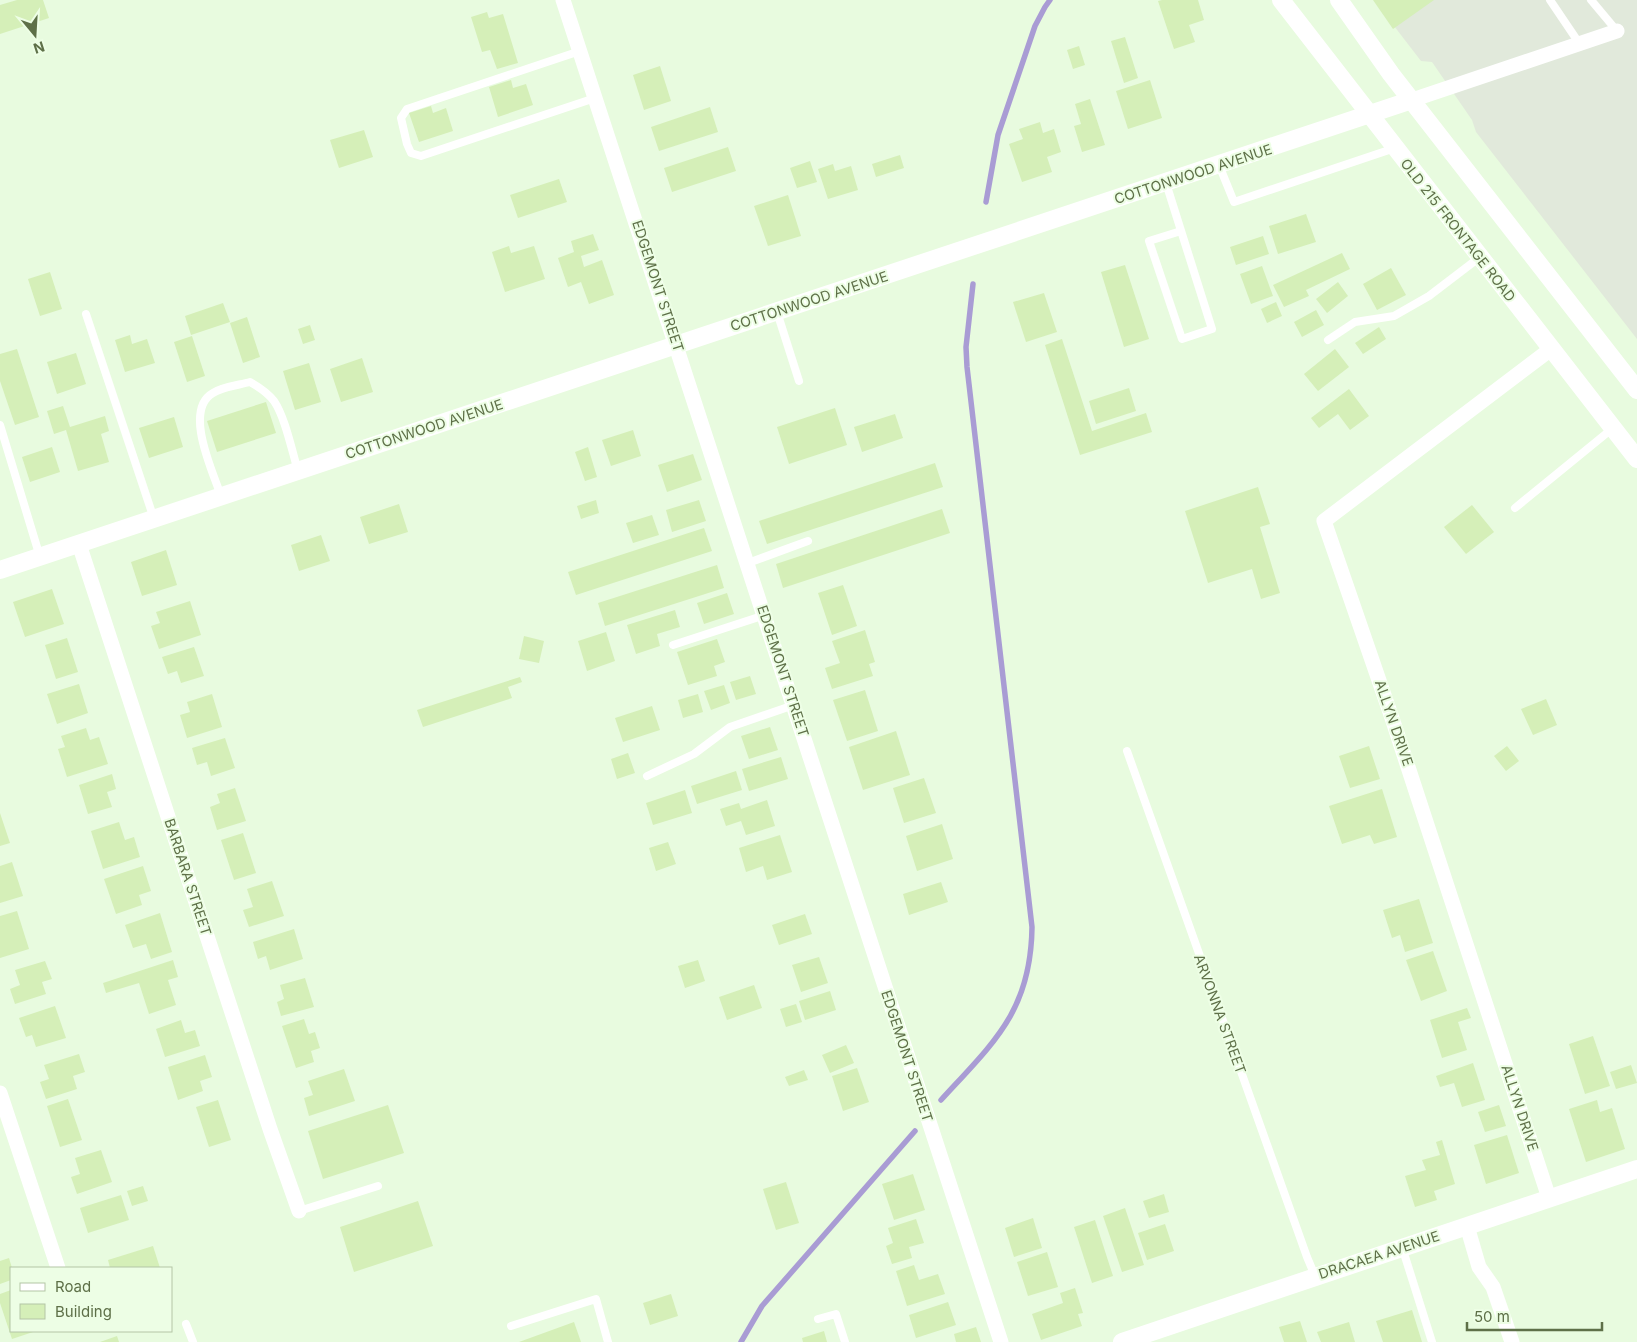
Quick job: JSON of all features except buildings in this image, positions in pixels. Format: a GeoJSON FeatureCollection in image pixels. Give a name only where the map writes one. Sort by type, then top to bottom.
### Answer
{"type":"FeatureCollection","features":[{"type":"Feature","properties":{"kind":"street","name":"EDGEMONT STREET"},"geometry":{"type":"LineString","coordinates":[[563,0],[765,615],[927,1120],[1002,1342]]}},
{"type":"Feature","properties":{"kind":"street","name":"OLD 215 FRONTAGE ROAD"},"geometry":{"type":"LineString","coordinates":[[1281,0],[1637,459]]}},
{"type":"Feature","properties":{"kind":"street"},"geometry":{"type":"LineString","coordinates":[[1339,0],[1392,74],[1637,390]]}},
{"type":"Feature","properties":{"kind":"street","name":"COTTONWOOD AVENUE"},"geometry":{"type":"LineString","coordinates":[[0,570],[1219,166],[1617,30]]}},
{"type":"Feature","properties":{"kind":"street","name":"ALLYN DRIVE"},"geometry":{"type":"LineString","coordinates":[[1549,1198],[1399,737],[1324,521],[1551,349]]}},
{"type":"Feature","properties":{"kind":"street","name":"BARBARA STREET"},"geometry":{"type":"LineString","coordinates":[[79,544],[270,1130],[299,1211]]}},
{"type":"Feature","properties":{"kind":"street"},"geometry":{"type":"LineString","coordinates":[[0,1093],[58,1267]]}},
{"type":"Feature","properties":{"kind":"street","name":"DRACAEA AVENUE"},"geometry":{"type":"LineString","coordinates":[[1122,1342],[1637,1169]]}},
{"type":"Feature","properties":{"kind":"street"},"geometry":{"type":"LineString","coordinates":[[1467,1226],[1479,1268],[1494,1286],[1512,1342]]}},
{"type":"Feature","properties":{"kind":"lane"},"geometry":{"type":"LineString","coordinates":[[1550,0],[1579,43]]}},
{"type":"Feature","properties":{"kind":"lane"},"geometry":{"type":"LineString","coordinates":[[1591,0],[1617,30]]}},
{"type":"Feature","properties":{"kind":"lane"},"geometry":{"type":"LineString","coordinates":[[580,51],[408,109],[401,118],[407,144],[411,152],[421,156],[595,98]]}},
{"type":"Feature","properties":{"kind":"lane"},"geometry":{"type":"LineString","coordinates":[[1219,166],[1234,202],[1395,148]]}},
{"type":"Feature","properties":{"kind":"lane"},"geometry":{"type":"LineString","coordinates":[[1166,183],[1212,329],[1182,339],[1149,241],[1181,231]]}},
{"type":"Feature","properties":{"kind":"lane"},"geometry":{"type":"LineString","coordinates":[[1328,340],[1356,322],[1394,316],[1429,296],[1480,257]]}},
{"type":"Feature","properties":{"kind":"lane"},"geometry":{"type":"LineString","coordinates":[[777,312],[800,381]]}},
{"type":"Feature","properties":{"kind":"lane"},"geometry":{"type":"LineString","coordinates":[[86,314],[154,519]]}},
{"type":"Feature","properties":{"kind":"lane"},"geometry":{"type":"LineString","coordinates":[[221,496],[203,441],[199,421],[202,405],[212,393],[250,382],[264,390],[274,401],[281,416],[298,471]]}},
{"type":"Feature","properties":{"kind":"lane"},"geometry":{"type":"LineString","coordinates":[[0,425],[40,557]]}},
{"type":"Feature","properties":{"kind":"lane"},"geometry":{"type":"LineString","coordinates":[[1514,508],[1613,428]]}},
{"type":"Feature","properties":{"kind":"lane"},"geometry":{"type":"LineString","coordinates":[[748,563],[808,542]]}},
{"type":"Feature","properties":{"kind":"lane"},"geometry":{"type":"LineString","coordinates":[[673,645],[765,615]]}},
{"type":"Feature","properties":{"kind":"lane"},"geometry":{"type":"LineString","coordinates":[[647,776],[694,754],[730,727],[794,705]]}},
{"type":"Feature","properties":{"kind":"lane","name":"ARVONNA STREET"},"geometry":{"type":"LineString","coordinates":[[1126,751],[1303,1248],[1315,1276]]}},
{"type":"Feature","properties":{"kind":"lane"},"geometry":{"type":"LineString","coordinates":[[299,1211],[378,1186]]}},
{"type":"Feature","properties":{"kind":"lane"},"geometry":{"type":"LineString","coordinates":[[1402,1247],[1432,1342]]}},
{"type":"Feature","properties":{"kind":"lane"},"geometry":{"type":"LineString","coordinates":[[511,1326],[596,1299],[608,1342]]}},
{"type":"Feature","properties":{"kind":"lane"},"geometry":{"type":"LineString","coordinates":[[818,1319],[836,1314],[845,1342]]}},
{"type":"Feature","properties":{"kind":"lane"},"geometry":{"type":"LineString","coordinates":[[186,1324],[193,1342]]}},
{"type":"Feature","properties":{"kind":"shaded area"},"geometry":{"type":"Polygon","coordinates":[[[1374,0],[1637,0],[1637,339],[1476,132],[1472,120],[1432,62],[1421,61],[1374,0]]]}},
{"type":"Feature","properties":{"kind":"waterway"},"geometry":{"type":"LineString","coordinates":[[986,202],[998,135],[1035,26],[1050,0]]}},
{"type":"Feature","properties":{"kind":"waterway"},"geometry":{"type":"LineString","coordinates":[[941,1100],[993,1042],[1017,1003],[1025,981],[1030,956],[1032,927],[967,367],[966,347],[973,284]]}},
{"type":"Feature","properties":{"kind":"waterway"},"geometry":{"type":"LineString","coordinates":[[741,1342],[762,1306],[915,1131]]}}]}
